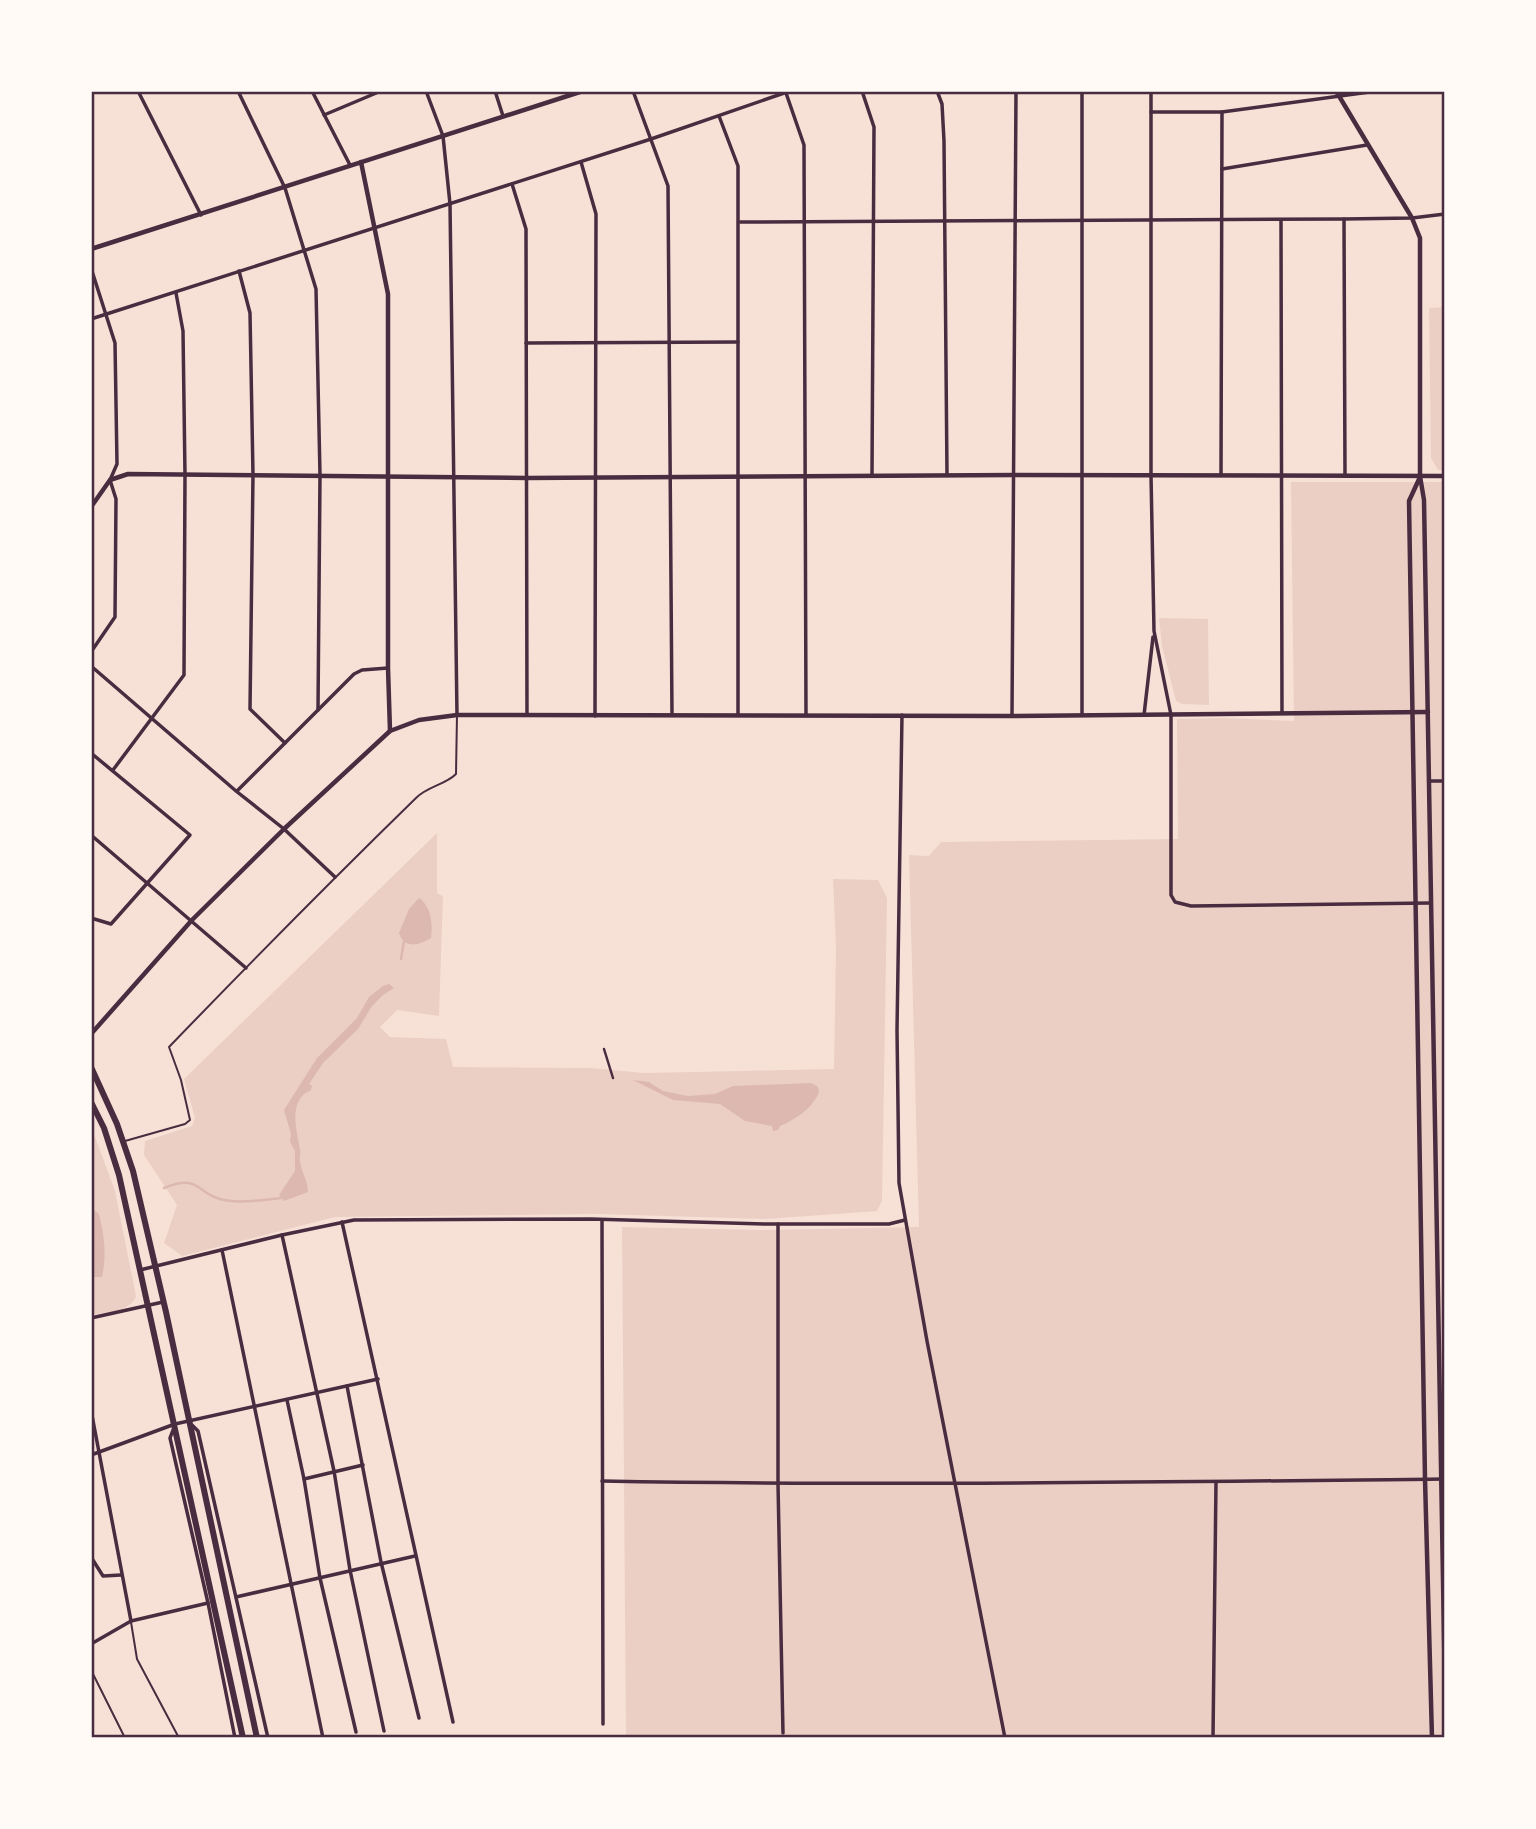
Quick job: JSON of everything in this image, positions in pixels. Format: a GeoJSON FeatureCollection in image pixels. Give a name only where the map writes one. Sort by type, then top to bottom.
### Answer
{"type":"FeatureCollection","features":[{"type":"Feature","properties":{"kind":"main road"},"geometry":{"type":"LineString","coordinates":[[91,1067],[124,1141],[133,1171],[257,1738]]}},
{"type":"Feature","properties":{"kind":"main road"},"geometry":{"type":"LineString","coordinates":[[91,1102],[104,1128],[117,1166],[243,1738]]}},
{"type":"Feature","properties":{"kind":"street"},"geometry":{"type":"LineString","coordinates":[[138,91],[201,215]]}},
{"type":"Feature","properties":{"kind":"street"},"geometry":{"type":"LineString","coordinates":[[238,91],[285,188],[316,289],[320,475],[318,710]]}},
{"type":"Feature","properties":{"kind":"street"},"geometry":{"type":"LineString","coordinates":[[312,91],[350,165]]}},
{"type":"Feature","properties":{"kind":"street"},"geometry":{"type":"LineString","coordinates":[[324,116],[381,91]]}},
{"type":"Feature","properties":{"kind":"street"},"geometry":{"type":"LineString","coordinates":[[426,91],[443,136],[450,204],[457,715]]}},
{"type":"Feature","properties":{"kind":"street"},"geometry":{"type":"LineString","coordinates":[[495,91],[503,116]]}},
{"type":"Feature","properties":{"kind":"street"},"geometry":{"type":"LineString","coordinates":[[91,248],[285,188],[565,94],[583,91]]}},
{"type":"Feature","properties":{"kind":"street"},"geometry":{"type":"LineString","coordinates":[[633,91],[668,186],[671,715]]}},
{"type":"Feature","properties":{"kind":"street"},"geometry":{"type":"LineString","coordinates":[[91,319],[581,162],[787,91],[804,145],[806,714]]}},
{"type":"Feature","properties":{"kind":"street"},"geometry":{"type":"LineString","coordinates":[[862,91],[874,127],[872,475]]}},
{"type":"Feature","properties":{"kind":"street"},"geometry":{"type":"LineString","coordinates":[[937,91],[942,104],[943,129],[947,475]]}},
{"type":"Feature","properties":{"kind":"street"},"geometry":{"type":"LineString","coordinates":[[1012,716],[1016,91]]}},
{"type":"Feature","properties":{"kind":"street"},"geometry":{"type":"LineString","coordinates":[[1082,91],[1082,715]]}},
{"type":"Feature","properties":{"kind":"street"},"geometry":{"type":"LineString","coordinates":[[1144,715],[1154,631],[1151,475],[1151,91]]}},
{"type":"Feature","properties":{"kind":"street"},"geometry":{"type":"LineString","coordinates":[[1152,112],[1222,112],[1338,94],[1377,91]]}},
{"type":"Feature","properties":{"kind":"street"},"geometry":{"type":"LineString","coordinates":[[1338,94],[1412,218],[1420,238],[1420,476],[1424,500],[1445,1693]]}},
{"type":"Feature","properties":{"kind":"street"},"geometry":{"type":"LineString","coordinates":[[1221,475],[1222,112]]}},
{"type":"Feature","properties":{"kind":"street"},"geometry":{"type":"LineString","coordinates":[[719,116],[738,166],[740,222],[738,715]]}},
{"type":"Feature","properties":{"kind":"street"},"geometry":{"type":"LineString","coordinates":[[1222,169],[1367,145]]}},
{"type":"Feature","properties":{"kind":"street"},"geometry":{"type":"LineString","coordinates":[[361,162],[388,294],[390,732]]}},
{"type":"Feature","properties":{"kind":"street"},"geometry":{"type":"LineString","coordinates":[[581,162],[596,214],[595,716]]}},
{"type":"Feature","properties":{"kind":"street"},"geometry":{"type":"LineString","coordinates":[[512,184],[526,229],[527,715]]}},
{"type":"Feature","properties":{"kind":"street"},"geometry":{"type":"LineString","coordinates":[[740,222],[1282,220],[1412,218],[1445,214]]}},
{"type":"Feature","properties":{"kind":"street"},"geometry":{"type":"LineString","coordinates":[[1344,219],[1345,475]]}},
{"type":"Feature","properties":{"kind":"street"},"geometry":{"type":"LineString","coordinates":[[1282,220],[1282,713]]}},
{"type":"Feature","properties":{"kind":"street"},"geometry":{"type":"LineString","coordinates":[[91,268],[115,343],[117,464],[110,481],[91,507]]}},
{"type":"Feature","properties":{"kind":"street"},"geometry":{"type":"LineString","coordinates":[[239,271],[250,313],[253,475],[250,709],[285,743]]}},
{"type":"Feature","properties":{"kind":"street"},"geometry":{"type":"LineString","coordinates":[[113,770],[184,676],[183,331],[176,292]]}},
{"type":"Feature","properties":{"kind":"street"},"geometry":{"type":"LineString","coordinates":[[526,343],[738,342]]}},
{"type":"Feature","properties":{"kind":"street"},"geometry":{"type":"LineString","coordinates":[[110,481],[128,474],[527,478],[804,475],[1445,476]]}},
{"type":"Feature","properties":{"kind":"street"},"geometry":{"type":"LineString","coordinates":[[1420,476],[1409,501],[1423,1209],[1425,1479],[1432,1738]]}},
{"type":"Feature","properties":{"kind":"street"},"geometry":{"type":"LineString","coordinates":[[91,652],[115,617],[116,499],[110,481]]}},
{"type":"Feature","properties":{"kind":"street"},"geometry":{"type":"LineString","coordinates":[[1154,631],[1171,715],[1170,888],[1175,902],[1191,906],[1430,904]]}},
{"type":"Feature","properties":{"kind":"street"},"geometry":{"type":"LineString","coordinates":[[91,666],[284,829],[335,877]]}},
{"type":"Feature","properties":{"kind":"street"},"geometry":{"type":"LineString","coordinates":[[236,791],[358,672],[388,668]]}},
{"type":"Feature","properties":{"kind":"street"},"geometry":{"type":"LineString","coordinates":[[91,1034],[192,920],[284,829],[390,732],[419,720],[457,715],[1012,716],[1428,712]]}},
{"type":"Feature","properties":{"kind":"street"},"geometry":{"type":"LineString","coordinates":[[902,715],[897,1099],[899,1183],[1005,1738]]}},
{"type":"Feature","properties":{"kind":"street"},"geometry":{"type":"LineString","coordinates":[[91,752],[190,835],[111,924],[91,918]]}},
{"type":"Feature","properties":{"kind":"street"},"geometry":{"type":"LineString","coordinates":[[1429,781],[1445,781]]}},
{"type":"Feature","properties":{"kind":"street"},"geometry":{"type":"LineString","coordinates":[[91,835],[246,968]]}},
{"type":"Feature","properties":{"kind":"street"},"geometry":{"type":"LineString","coordinates":[[604,1049],[613,1078]]}},
{"type":"Feature","properties":{"kind":"street"},"geometry":{"type":"LineString","coordinates":[[141,1270],[341,1222],[602,1220],[889,1224],[905,1220]]}},
{"type":"Feature","properties":{"kind":"street"},"geometry":{"type":"LineString","coordinates":[[602,1220],[603,1724]]}},
{"type":"Feature","properties":{"kind":"street"},"geometry":{"type":"LineString","coordinates":[[341,1222],[453,1721]]}},
{"type":"Feature","properties":{"kind":"street"},"geometry":{"type":"LineString","coordinates":[[778,1224],[778,1484],[783,1733]]}},
{"type":"Feature","properties":{"kind":"street"},"geometry":{"type":"LineString","coordinates":[[282,1235],[318,1393],[350,1570],[384,1731]]}},
{"type":"Feature","properties":{"kind":"street"},"geometry":{"type":"LineString","coordinates":[[222,1250],[323,1738]]}},
{"type":"Feature","properties":{"kind":"street"},"geometry":{"type":"LineString","coordinates":[[91,1318],[163,1302]]}},
{"type":"Feature","properties":{"kind":"street"},"geometry":{"type":"LineString","coordinates":[[91,1455],[175,1424],[378,1379]]}},
{"type":"Feature","properties":{"kind":"street"},"geometry":{"type":"LineString","coordinates":[[347,1386],[381,1562],[419,1718]]}},
{"type":"Feature","properties":{"kind":"street"},"geometry":{"type":"LineString","coordinates":[[287,1400],[304,1479],[320,1578],[356,1732]]}},
{"type":"Feature","properties":{"kind":"street"},"geometry":{"type":"LineString","coordinates":[[91,1410],[131,1621]]}},
{"type":"Feature","properties":{"kind":"street"},"geometry":{"type":"LineString","coordinates":[[189,1421],[198,1431],[268,1738]]}},
{"type":"Feature","properties":{"kind":"street"},"geometry":{"type":"LineString","coordinates":[[175,1424],[170,1438],[208,1603],[235,1738]]}},
{"type":"Feature","properties":{"kind":"street"},"geometry":{"type":"LineString","coordinates":[[304,1479],[363,1465]]}},
{"type":"Feature","properties":{"kind":"street"},"geometry":{"type":"LineString","coordinates":[[602,1481],[778,1484],[1443,1479]]}},
{"type":"Feature","properties":{"kind":"street"},"geometry":{"type":"LineString","coordinates":[[1213,1738],[1216,1482]]}},
{"type":"Feature","properties":{"kind":"street"},"geometry":{"type":"LineString","coordinates":[[235,1597],[415,1556]]}},
{"type":"Feature","properties":{"kind":"street"},"geometry":{"type":"LineString","coordinates":[[91,1557],[103,1576],[121,1575]]}},
{"type":"Feature","properties":{"kind":"street"},"geometry":{"type":"LineString","coordinates":[[91,1644],[131,1621],[208,1603]]}},
{"type":"Feature","properties":{"kind":"lane"},"geometry":{"type":"LineString","coordinates":[[124,1141],[190,1121],[181,1080],[169,1048],[335,877],[424,790],[452,779],[456,774],[457,715]]}},
{"type":"Feature","properties":{"kind":"lane"},"geometry":{"type":"LineString","coordinates":[[131,1621],[137,1659],[179,1738]]}},
{"type":"Feature","properties":{"kind":"lane"},"geometry":{"type":"LineString","coordinates":[[91,1670],[125,1738]]}},
{"type":"Feature","properties":{"kind":"shaded area"},"geometry":{"type":"Polygon","coordinates":[[[1445,307],[1445,470],[1438,470],[1431,458],[1429,308],[1445,307]]]}},
{"type":"Feature","properties":{"kind":"shaded area"},"geometry":{"type":"Polygon","coordinates":[[[1291,482],[1445,482],[1445,1738],[626,1738],[622,1227],[765,1230],[919,1227],[909,855],[929,856],[941,842],[1178,839],[1177,719],[1294,721],[1291,482]]]}},
{"type":"Feature","properties":{"kind":"shaded area"},"geometry":{"type":"Polygon","coordinates":[[[1159,618],[1208,619],[1209,705],[1182,704],[1176,701],[1162,646],[1159,618]]]}},
{"type":"Feature","properties":{"kind":"shaded area"},"geometry":{"type":"Polygon","coordinates":[[[437,833],[437,893],[443,896],[439,1016],[397,1010],[380,1027],[390,1037],[446,1039],[453,1067],[591,1068],[644,1073],[834,1069],[836,947],[833,879],[878,880],[887,898],[882,1201],[877,1211],[766,1219],[598,1214],[335,1217],[182,1256],[164,1243],[177,1205],[144,1155],[145,1141],[192,1126],[195,1118],[184,1079],[437,833]]]}},
{"type":"Feature","properties":{"kind":"shaded area"},"geometry":{"type":"Polygon","coordinates":[[[419,898],[430,916],[431,938],[422,943],[409,944],[399,933],[409,909],[419,898]]]}},
{"type":"Feature","properties":{"kind":"shaded area"},"geometry":{"type":"Polygon","coordinates":[[[389,984],[394,988],[372,1006],[358,1029],[323,1063],[309,1084],[312,1086],[311,1090],[299,1101],[295,1116],[300,1164],[308,1192],[284,1201],[279,1195],[295,1171],[295,1151],[290,1142],[291,1134],[284,1110],[317,1058],[357,1018],[369,997],[389,984]]]}},
{"type":"Feature","properties":{"kind":"shaded area"},"geometry":{"type":"Polygon","coordinates":[[[633,1080],[649,1082],[663,1091],[688,1096],[715,1094],[733,1086],[811,1083],[818,1087],[819,1092],[813,1103],[803,1112],[773,1131],[772,1126],[745,1121],[720,1104],[673,1100],[633,1080]]]}},
{"type":"Feature","properties":{"kind":"shaded area"},"geometry":{"type":"Polygon","coordinates":[[[91,1126],[115,1191],[136,1296],[124,1308],[91,1315],[91,1126]]]}},
{"type":"Feature","properties":{"kind":"shaded area"},"geometry":{"type":"Polygon","coordinates":[[[91,1208],[99,1214],[102,1230],[105,1253],[102,1277],[91,1277],[91,1208]]]}},
{"type":"Feature","properties":{"kind":"waterway"},"geometry":{"type":"LineString","coordinates":[[401,959],[404,941]]}},
{"type":"Feature","properties":{"kind":"waterway"},"geometry":{"type":"LineString","coordinates":[[164,1188],[191,1183],[220,1199],[250,1201],[281,1198]]}}]}
